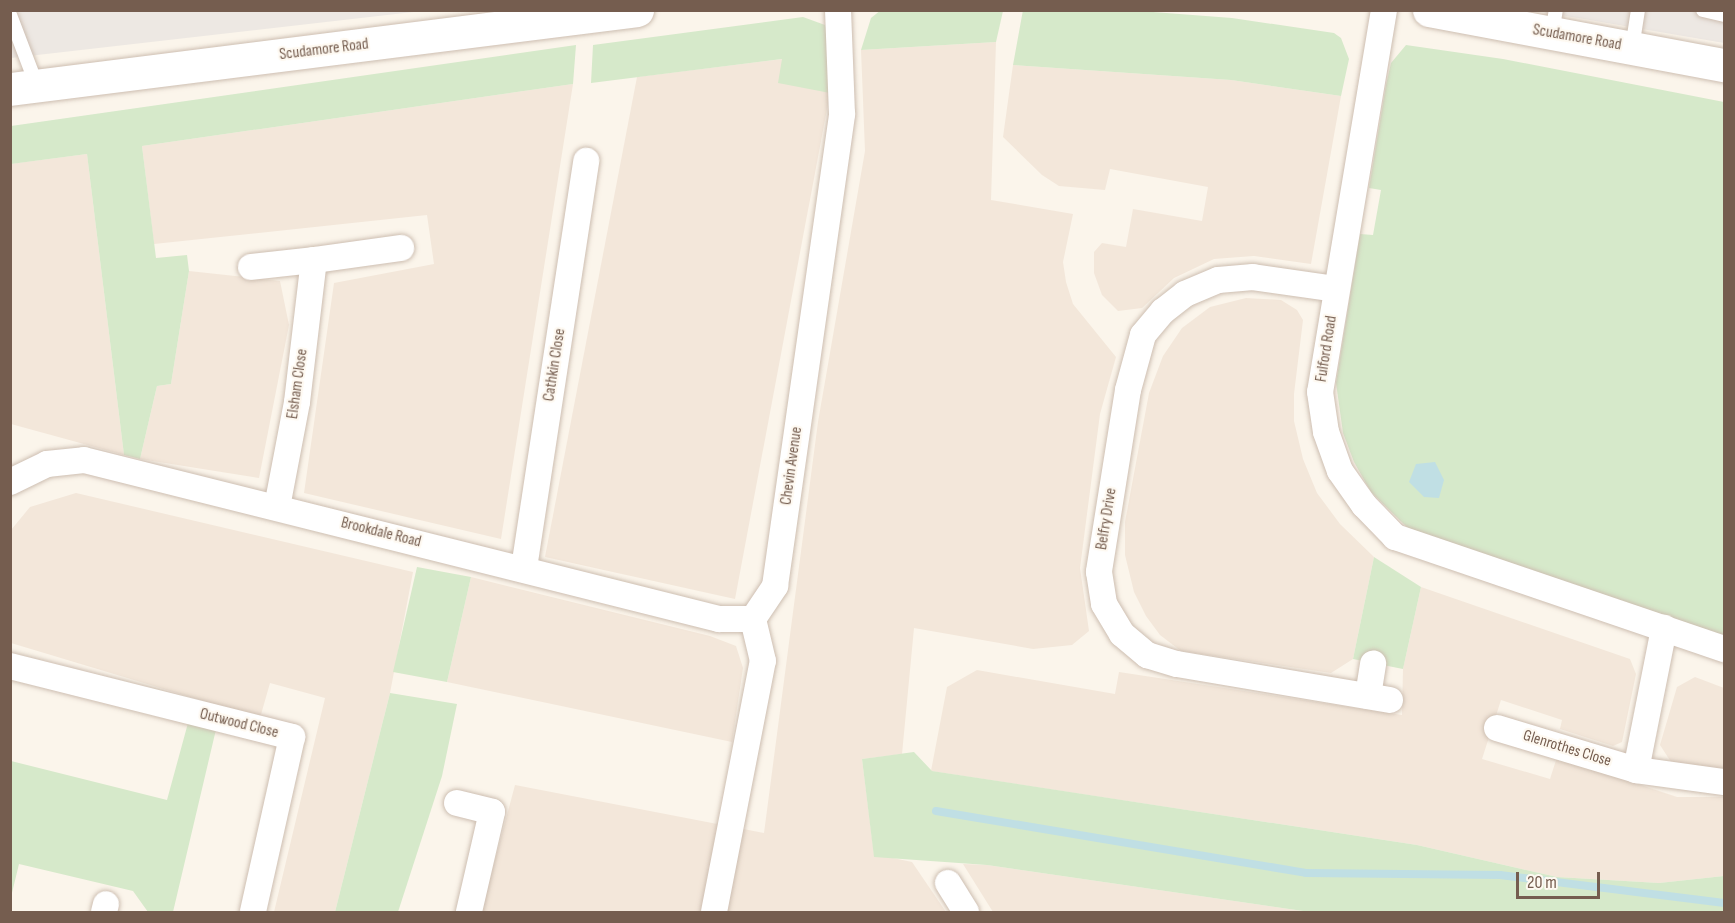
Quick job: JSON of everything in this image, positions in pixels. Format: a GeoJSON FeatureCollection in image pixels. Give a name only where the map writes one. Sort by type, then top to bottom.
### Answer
{"type":"FeatureCollection","features":[{"type":"Feature","properties":{"kind":"street","name":"Scudamore Road"},"geometry":{"type":"LineString","coordinates":[[24,87],[638,10]]}},
{"type":"Feature","properties":{"kind":"street","name":"Chevin Avenue"},"geometry":{"type":"LineString","coordinates":[[753,619],[775,586],[842,114],[838,10]]}},
{"type":"Feature","properties":{"kind":"street","name":"Fulford Road"},"geometry":{"type":"LineString","coordinates":[[1384,10],[1320,392],[1326,432],[1340,471],[1364,505],[1395,537],[1725,649]]}},
{"type":"Feature","properties":{"kind":"street","name":"Scudamore Road"},"geometry":{"type":"LineString","coordinates":[[1429,10],[1554,22],[1632,48],[1725,65]]}},
{"type":"Feature","properties":{"kind":"street","name":"Cathkin Close"},"geometry":{"type":"LineString","coordinates":[[524,568],[586,161]]}},
{"type":"Feature","properties":{"kind":"street"},"geometry":{"type":"LineString","coordinates":[[251,267],[401,248]]}},
{"type":"Feature","properties":{"kind":"street","name":"Elsham Close"},"geometry":{"type":"LineString","coordinates":[[277,507],[297,402],[314,260]]}},
{"type":"Feature","properties":{"kind":"street","name":"Belfry Drive"},"geometry":{"type":"LineString","coordinates":[[1336,289],[1253,277],[1218,280],[1185,294],[1163,311],[1143,335],[1128,390],[1099,572],[1104,604],[1122,634],[1147,655],[1177,664],[1379,698],[1373,663]]}},
{"type":"Feature","properties":{"kind":"street","name":"Brookdale Road"},"geometry":{"type":"LineString","coordinates":[[12,479],[47,464],[84,460],[524,568],[719,619],[753,619]]}},
{"type":"Feature","properties":{"kind":"street"},"geometry":{"type":"LineString","coordinates":[[714,912],[762,661],[753,619]]}},
{"type":"Feature","properties":{"kind":"street"},"geometry":{"type":"LineString","coordinates":[[1636,770],[1664,628]]}},
{"type":"Feature","properties":{"kind":"street","name":"Outwood Close"},"geometry":{"type":"LineString","coordinates":[[10,666],[292,737],[253,912]]}},
{"type":"Feature","properties":{"kind":"street","name":"Glenrothes Close"},"geometry":{"type":"LineString","coordinates":[[1497,728],[1636,770],[1725,782]]}},
{"type":"Feature","properties":{"kind":"street"},"geometry":{"type":"LineString","coordinates":[[457,803],[492,812],[469,912]]}},
{"type":"Feature","properties":{"kind":"street"},"geometry":{"type":"LineString","coordinates":[[948,883],[966,912]]}},
{"type":"Feature","properties":{"kind":"lane"},"geometry":{"type":"LineString","coordinates":[[1632,48],[1638,10]]}},
{"type":"Feature","properties":{"kind":"lane"},"geometry":{"type":"LineString","coordinates":[[1703,10],[1725,15]]}},
{"type":"Feature","properties":{"kind":"lane"},"geometry":{"type":"LineString","coordinates":[[10,15],[24,87]]}},
{"type":"Feature","properties":{"kind":"shaded area"},"geometry":{"type":"Polygon","coordinates":[[[11,10],[422,11],[11,58],[11,10]]]}},
{"type":"Feature","properties":{"kind":"shaded area"},"geometry":{"type":"Polygon","coordinates":[[[1537,11],[1724,11],[1724,43],[1537,11]]]}},
{"type":"Feature","properties":{"kind":"shaded area"},"geometry":{"type":"Polygon","coordinates":[[[996,42],[991,200],[1073,214],[1063,262],[1066,282],[1073,304],[1116,357],[1100,414],[1080,568],[1089,631],[1072,645],[1033,649],[914,628],[902,754],[862,759],[874,854],[912,862],[946,912],[481,912],[515,785],[764,833],[818,422],[865,151],[861,50],[996,42]]]}},
{"type":"Feature","properties":{"kind":"shaded area"},"geometry":{"type":"Polygon","coordinates":[[[783,59],[830,93],[735,599],[545,557],[637,77],[783,59]]]}},
{"type":"Feature","properties":{"kind":"shaded area"},"geometry":{"type":"Polygon","coordinates":[[[1013,65],[1231,80],[1341,96],[1311,264],[1254,256],[1214,259],[1174,278],[1142,308],[1118,311],[1102,295],[1094,273],[1094,252],[1102,243],[1126,247],[1133,209],[1202,221],[1208,187],[1110,169],[1105,190],[1059,186],[1042,175],[1003,137],[1013,65]]]}},
{"type":"Feature","properties":{"kind":"shaded area"},"geometry":{"type":"Polygon","coordinates":[[[573,84],[501,539],[304,493],[334,283],[434,264],[427,215],[154,244],[142,146],[573,84]]]}},
{"type":"Feature","properties":{"kind":"shaded area"},"geometry":{"type":"Polygon","coordinates":[[[87,154],[124,455],[11,424],[10,164],[87,154]]]}},
{"type":"Feature","properties":{"kind":"shaded area"},"geometry":{"type":"Polygon","coordinates":[[[189,271],[280,281],[289,325],[259,478],[140,459],[157,386],[171,384],[189,271]]]}},
{"type":"Feature","properties":{"kind":"shaded area"},"geometry":{"type":"Polygon","coordinates":[[[1246,298],[1281,300],[1297,310],[1303,320],[1294,394],[1294,421],[1303,459],[1317,493],[1340,524],[1374,557],[1353,659],[1331,673],[1181,651],[1160,635],[1146,616],[1134,592],[1125,555],[1125,522],[1149,393],[1163,356],[1182,328],[1210,307],[1246,298]]]}},
{"type":"Feature","properties":{"kind":"shaded area"},"geometry":{"type":"Polygon","coordinates":[[[76,493],[413,572],[390,693],[335,912],[274,912],[325,698],[270,683],[260,718],[11,643],[11,530],[30,507],[76,493]]]}},
{"type":"Feature","properties":{"kind":"shaded area"},"geometry":{"type":"Polygon","coordinates":[[[471,577],[710,636],[736,646],[743,668],[732,742],[447,682],[471,577]]]}},
{"type":"Feature","properties":{"kind":"shaded area"},"geometry":{"type":"Polygon","coordinates":[[[1421,587],[1630,659],[1636,674],[1622,742],[1613,746],[1560,729],[1562,720],[1501,700],[1482,759],[1550,779],[1557,757],[1677,797],[1724,797],[1724,876],[1659,883],[1557,877],[1417,845],[931,771],[947,687],[977,670],[1115,694],[1119,672],[1402,715],[1403,669],[1421,587]]]}},
{"type":"Feature","properties":{"kind":"shaded area"},"geometry":{"type":"Polygon","coordinates":[[[1695,677],[1724,688],[1724,768],[1710,770],[1671,762],[1660,745],[1677,687],[1695,677]]]}},
{"type":"Feature","properties":{"kind":"shaded area"},"geometry":{"type":"Polygon","coordinates":[[[963,864],[987,865],[1310,912],[993,912],[963,864]]]}},
{"type":"Feature","properties":{"kind":"green space"},"geometry":{"type":"Polygon","coordinates":[[[881,10],[1003,11],[996,42],[861,50],[871,18],[881,10]]]}},
{"type":"Feature","properties":{"kind":"green space"},"geometry":{"type":"Polygon","coordinates":[[[1023,10],[1140,11],[1232,18],[1334,33],[1341,38],[1349,59],[1341,96],[1231,80],[1013,65],[1023,10]]]}},
{"type":"Feature","properties":{"kind":"green space"},"geometry":{"type":"Polygon","coordinates":[[[803,17],[825,25],[834,42],[830,93],[778,83],[782,59],[591,83],[593,45],[803,17]]]}},
{"type":"Feature","properties":{"kind":"green space"},"geometry":{"type":"Polygon","coordinates":[[[576,45],[573,84],[142,146],[156,258],[187,255],[189,271],[171,384],[157,386],[140,459],[124,455],[87,154],[11,164],[11,126],[576,45]]]}},
{"type":"Feature","properties":{"kind":"green space"},"geometry":{"type":"Polygon","coordinates":[[[1406,45],[1503,59],[1724,102],[1724,641],[1415,535],[1371,492],[1354,462],[1343,433],[1336,383],[1360,234],[1373,235],[1381,190],[1369,188],[1386,85],[1391,63],[1406,45]]]}},
{"type":"Feature","properties":{"kind":"green space"},"geometry":{"type":"Polygon","coordinates":[[[1374,557],[1421,587],[1403,669],[1353,659],[1374,557]]]}},
{"type":"Feature","properties":{"kind":"green space"},"geometry":{"type":"Polygon","coordinates":[[[417,567],[471,577],[447,682],[393,672],[417,567]]]}},
{"type":"Feature","properties":{"kind":"green space"},"geometry":{"type":"Polygon","coordinates":[[[390,693],[457,704],[442,776],[398,912],[335,912],[390,693]]]}},
{"type":"Feature","properties":{"kind":"green space"},"geometry":{"type":"Polygon","coordinates":[[[191,712],[218,721],[173,912],[148,912],[133,891],[19,864],[11,897],[11,761],[167,800],[191,712]]]}},
{"type":"Feature","properties":{"kind":"green space"},"geometry":{"type":"Polygon","coordinates":[[[914,752],[932,771],[1417,845],[1557,877],[1659,883],[1724,876],[1724,912],[1310,912],[987,865],[874,857],[862,759],[914,752]]]}},
{"type":"Feature","properties":{"kind":"water"},"geometry":{"type":"Polygon","coordinates":[[[1435,462],[1444,480],[1439,498],[1424,497],[1409,482],[1416,464],[1435,462]]]}},
{"type":"Feature","properties":{"kind":"waterway"},"geometry":{"type":"LineString","coordinates":[[936,811],[1306,873],[1500,875],[1724,903]]}}]}
